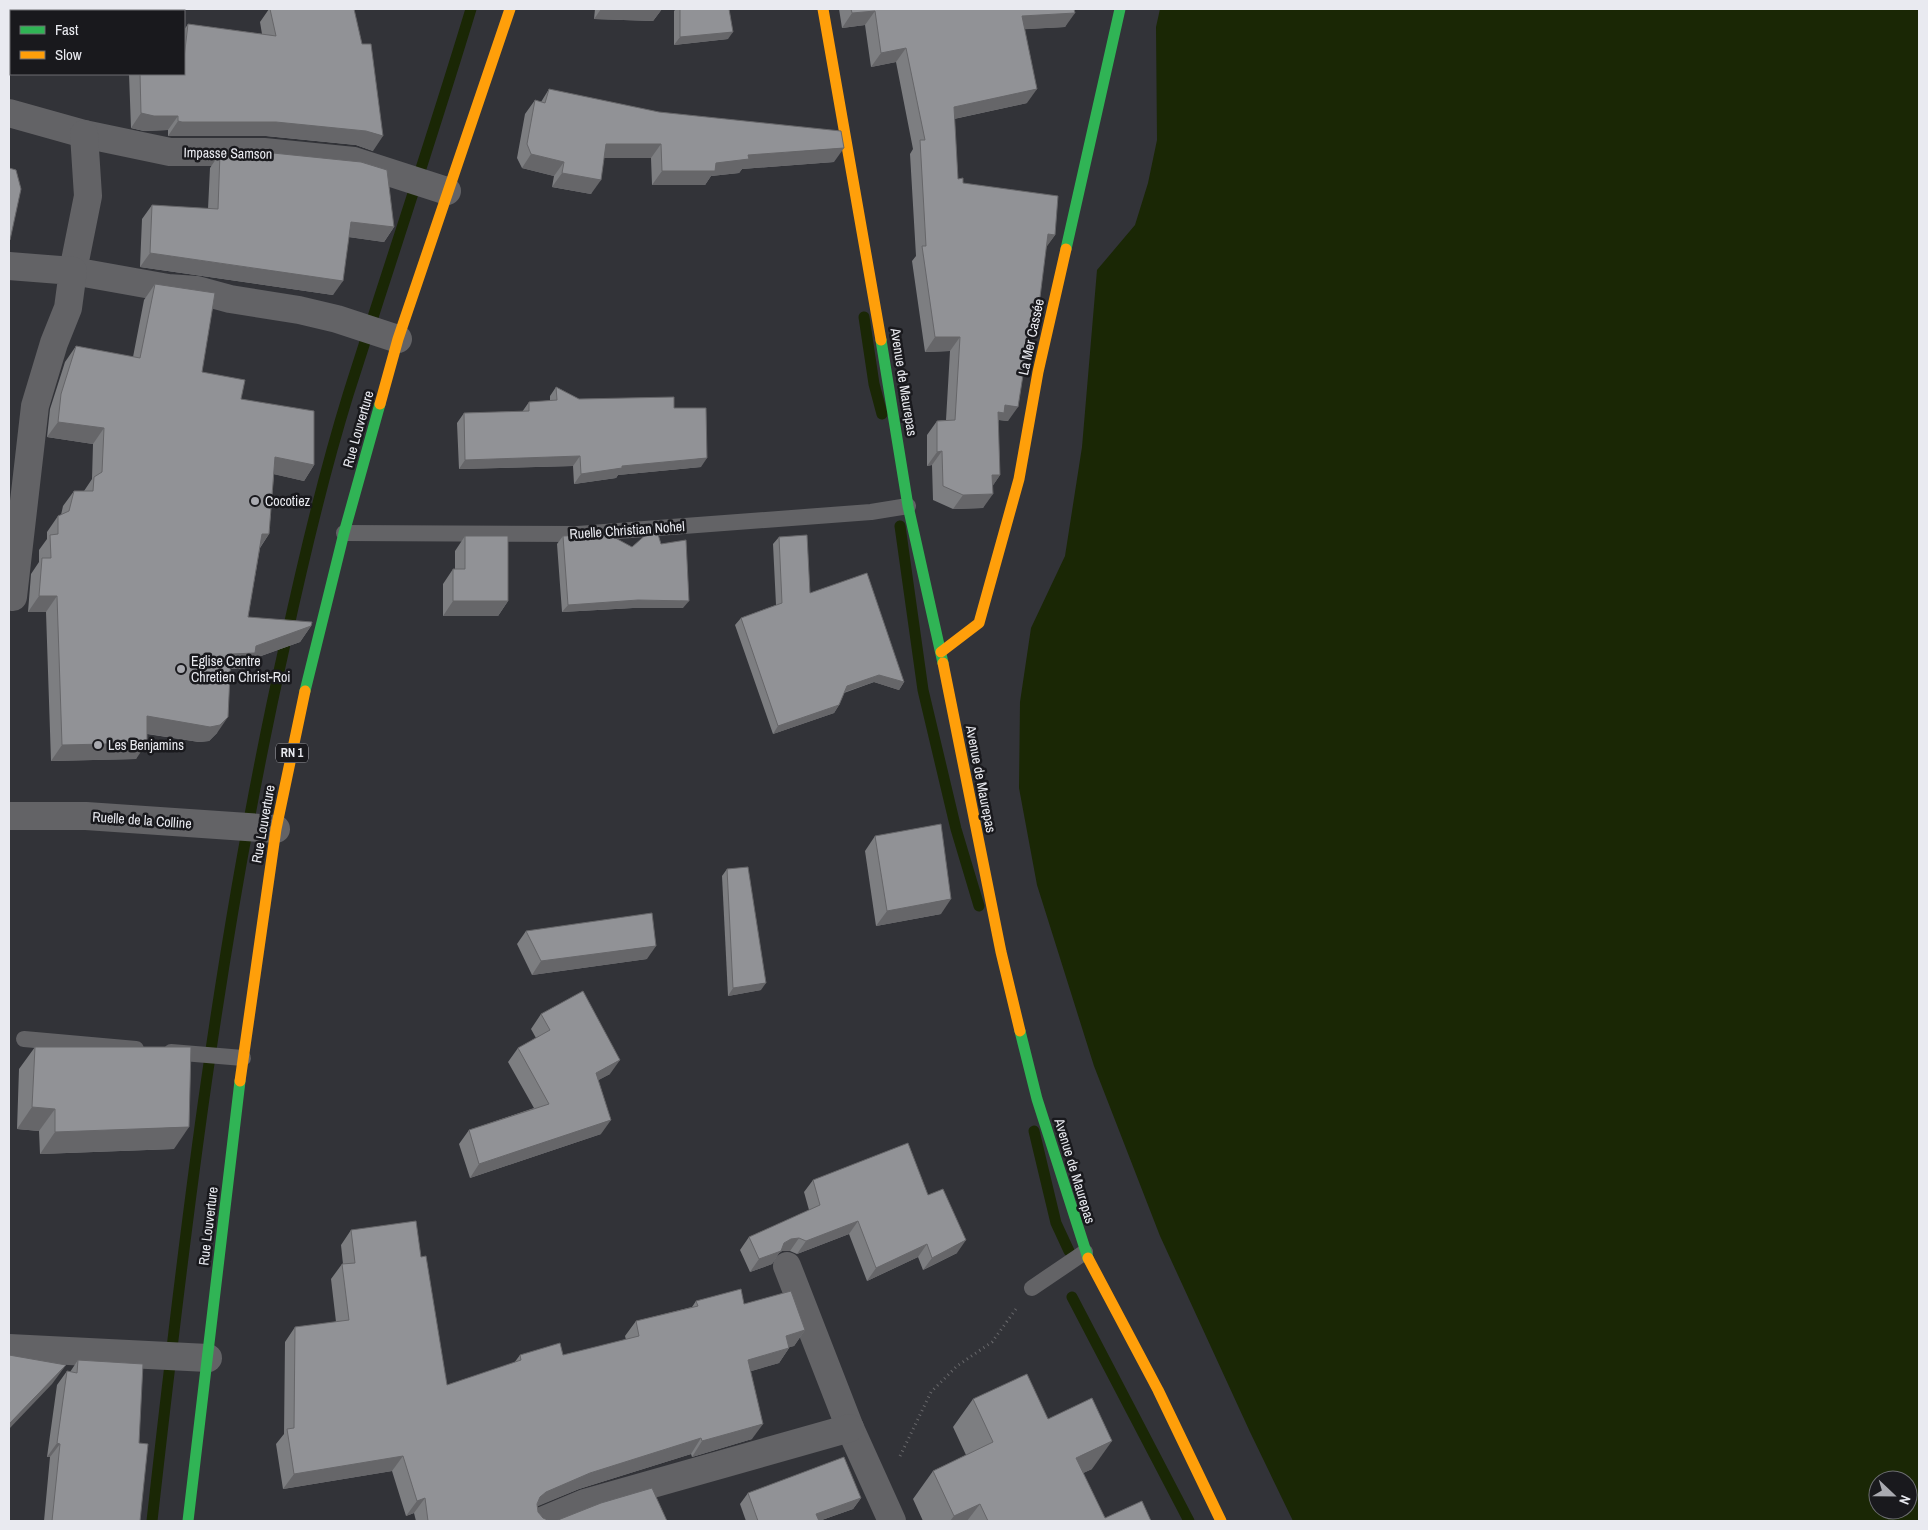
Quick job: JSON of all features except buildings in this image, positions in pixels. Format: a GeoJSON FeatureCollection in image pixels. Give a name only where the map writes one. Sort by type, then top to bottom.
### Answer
{"type":"FeatureCollection","features":[{"type":"Feature","properties":{"kind":"street","name":"Rue Louverture"},"geometry":{"type":"LineString","coordinates":[[188,1521],[243,1058],[255,828],[306,684],[344,533],[379,334],[428,185],[510,9]]}},
{"type":"Feature","properties":{"kind":"street","name":"Avenue de Maurepas"},"geometry":{"type":"LineString","coordinates":[[823,9],[870,269],[908,506],[941,652],[1001,952],[1038,1099],[1085,1252],[1158,1390],[1221,1521]]}},
{"type":"Feature","properties":{"kind":"street","name":"La Mer Cassée"},"geometry":{"type":"LineString","coordinates":[[941,652],[980,623],[1019,479],[1038,372],[1120,9]]}},
{"type":"Feature","properties":{"kind":"street","name":"Impasse Samson"},"geometry":{"type":"LineString","coordinates":[[9,113],[84,134],[170,152],[264,152],[354,161],[428,185]]}},
{"type":"Feature","properties":{"kind":"street"},"geometry":{"type":"LineString","coordinates":[[13,597],[35,406],[54,343],[68,308],[73,271],[88,196],[84,134]]}},
{"type":"Feature","properties":{"kind":"street"},"geometry":{"type":"LineString","coordinates":[[9,266],[73,271],[168,288],[197,290],[230,299],[299,310],[337,319],[379,334]]}},
{"type":"Feature","properties":{"kind":"street","name":"Ruelle de la Colline"},"geometry":{"type":"LineString","coordinates":[[9,816],[86,816],[255,828]]}},
{"type":"Feature","properties":{"kind":"street"},"geometry":{"type":"LineString","coordinates":[[788,1266],[850,1428],[892,1521]]}},
{"type":"Feature","properties":{"kind":"street"},"geometry":{"type":"LineString","coordinates":[[9,1348],[208,1358]]}},
{"type":"Feature","properties":{"kind":"street"},"geometry":{"type":"LineString","coordinates":[[542,1521],[585,1503],[850,1428]]}},
{"type":"Feature","properties":{"kind":"lane","name":"Ruelle Christian Nohel"},"geometry":{"type":"LineString","coordinates":[[344,533],[578,534],[871,512],[908,506]]}},
{"type":"Feature","properties":{"kind":"lane"},"geometry":{"type":"LineString","coordinates":[[24,1039],[243,1058]]}},
{"type":"Feature","properties":{"kind":"lane"},"geometry":{"type":"LineString","coordinates":[[1032,1288],[1085,1252]]}},
{"type":"Feature","properties":{"kind":"path"},"geometry":{"type":"LineString","coordinates":[[880,1493],[894,1480],[899,1459],[931,1392],[957,1366],[992,1342],[1032,1288]]}},
{"type":"Feature","properties":{"kind":"shaded area"},"geometry":{"type":"Polygon","coordinates":[[[1160,9],[1919,9],[1919,1521],[1293,1521],[1160,1236],[1094,1066],[1037,885],[1019,788],[1020,702],[1031,628],[1065,556],[1082,447],[1097,270],[1135,225],[1148,183],[1157,140],[1156,27],[1160,9]]]}},
{"type":"Feature","properties":{"kind":"waterway"},"geometry":{"type":"LineString","coordinates":[[152,1521],[206,1081],[241,862],[262,753],[299,581],[330,456],[471,9]]}},
{"type":"Feature","properties":{"kind":"waterway"},"geometry":{"type":"LineString","coordinates":[[864,317],[874,384],[882,414]]}},
{"type":"Feature","properties":{"kind":"waterway"},"geometry":{"type":"LineString","coordinates":[[900,526],[923,690],[956,829],[979,906]]}},
{"type":"Feature","properties":{"kind":"waterway"},"geometry":{"type":"LineString","coordinates":[[1034,1131],[1056,1223],[1069,1251]]}},
{"type":"Feature","properties":{"kind":"waterway"},"geometry":{"type":"LineString","coordinates":[[1072,1297],[1189,1521]]}},
{"type":"Feature","properties":{"kind":"traffic: fast"},"geometry":{"type":"LineString","coordinates":[[1066,249],[1120,9]]}},
{"type":"Feature","properties":{"kind":"traffic: fast"},"geometry":{"type":"LineString","coordinates":[[881,340],[908,506],[943,663]]}},
{"type":"Feature","properties":{"kind":"traffic: fast"},"geometry":{"type":"LineString","coordinates":[[305,691],[344,533],[380,404]]}},
{"type":"Feature","properties":{"kind":"traffic: fast"},"geometry":{"type":"LineString","coordinates":[[1020,1031],[1037,1099],[1088,1258]]}},
{"type":"Feature","properties":{"kind":"traffic: fast"},"geometry":{"type":"LineString","coordinates":[[188,1521],[240,1081]]}},
{"type":"Feature","properties":{"kind":"traffic: slow"},"geometry":{"type":"LineString","coordinates":[[380,404],[398,339],[510,9]]}},
{"type":"Feature","properties":{"kind":"traffic: slow"},"geometry":{"type":"LineString","coordinates":[[823,9],[881,340]]}},
{"type":"Feature","properties":{"kind":"traffic: slow"},"geometry":{"type":"LineString","coordinates":[[941,652],[979,623],[1019,479],[1038,372],[1066,249]]}},
{"type":"Feature","properties":{"kind":"traffic: slow"},"geometry":{"type":"LineString","coordinates":[[943,663],[1001,952],[1020,1031]]}},
{"type":"Feature","properties":{"kind":"traffic: slow"},"geometry":{"type":"LineString","coordinates":[[240,1081],[276,829],[305,691]]}},
{"type":"Feature","properties":{"kind":"traffic: slow"},"geometry":{"type":"LineString","coordinates":[[1088,1258],[1158,1390],[1221,1521]]}},
{"type":"Feature","properties":{"kind":"place","name":"Cocotiez"},"geometry":{"type":"Point","coordinates":[255,501]}},
{"type":"Feature","properties":{"kind":"place","name":"Eglise Centre Chretien Christ-Roi"},"geometry":{"type":"Point","coordinates":[181,669]}},
{"type":"Feature","properties":{"kind":"place","name":"Les Benjamins"},"geometry":{"type":"Point","coordinates":[98,745]}}]}
